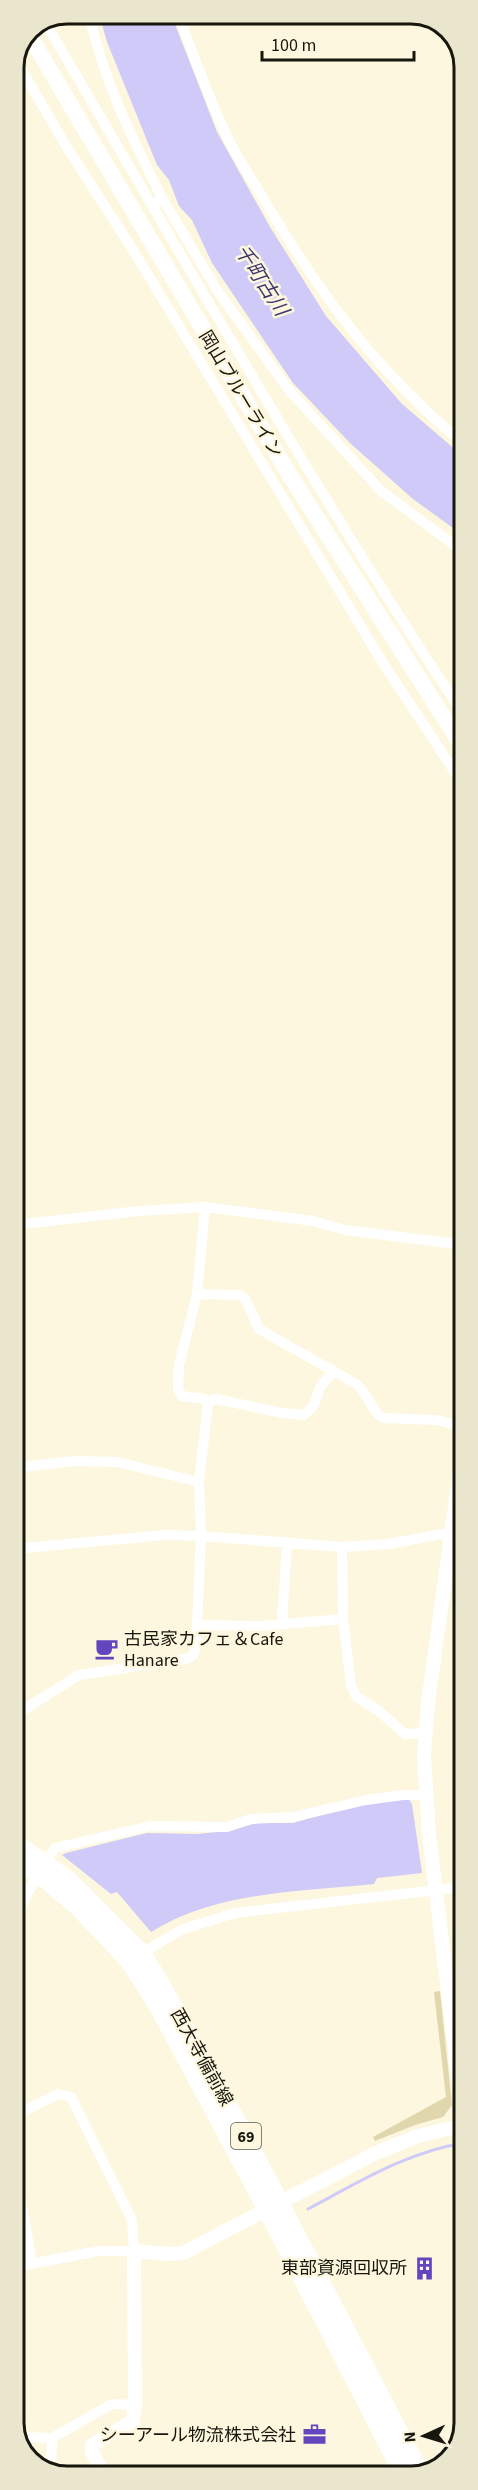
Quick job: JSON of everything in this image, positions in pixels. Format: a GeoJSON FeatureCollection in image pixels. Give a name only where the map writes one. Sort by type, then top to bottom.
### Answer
{"type":"FeatureCollection","features":[{"type":"Feature","properties":{"kind":"main road","name":"岡山ブルーライン"},"geometry":{"type":"LineString","coordinates":[[33,41],[289,474],[454,733]]}},
{"type":"Feature","properties":{"kind":"main road","name":"西大寺備前線"},"geometry":{"type":"LineString","coordinates":[[24,1852],[41,1868]]}},
{"type":"Feature","properties":{"kind":"main road","name":"西大寺備前線"},"geometry":{"type":"LineString","coordinates":[[24,1862],[70,1881],[135,1957],[189,2032],[399,2466]]}},
{"type":"Feature","properties":{"kind":"main road","name":"西大寺備前線"},"geometry":{"type":"LineString","coordinates":[[274,2207],[417,2466]]}},
{"type":"Feature","properties":{"kind":"street"},"geometry":{"type":"LineString","coordinates":[[91,24],[97,50],[121,116],[162,198],[217,290],[289,390],[381,491],[454,545]]}},
{"type":"Feature","properties":{"kind":"street"},"geometry":{"type":"LineString","coordinates":[[182,24],[225,134],[317,285],[353,333],[386,370],[433,418],[454,436]]}},
{"type":"Feature","properties":{"kind":"street"},"geometry":{"type":"LineString","coordinates":[[49,28],[410,642],[454,701]]}},
{"type":"Feature","properties":{"kind":"street"},"geometry":{"type":"LineString","coordinates":[[24,74],[66,146],[133,250],[454,770]]}},
{"type":"Feature","properties":{"kind":"street"},"geometry":{"type":"LineString","coordinates":[[153,206],[162,198]]}},
{"type":"Feature","properties":{"kind":"street"},"geometry":{"type":"LineString","coordinates":[[205,1207],[197,1294],[179,1365],[178,1390],[182,1396],[204,1399],[208,1403]]}},
{"type":"Feature","properties":{"kind":"street"},"geometry":{"type":"LineString","coordinates":[[24,1224],[139,1211],[205,1207],[313,1221],[345,1230],[454,1244]]}},
{"type":"Feature","properties":{"kind":"street"},"geometry":{"type":"LineString","coordinates":[[197,1294],[239,1295],[246,1300],[259,1329],[358,1385],[367,1395],[376,1414],[383,1418],[437,1420],[454,1424]]}},
{"type":"Feature","properties":{"kind":"street"},"geometry":{"type":"LineString","coordinates":[[208,1403],[216,1399],[282,1413],[304,1415],[315,1405],[320,1387],[334,1371]]}},
{"type":"Feature","properties":{"kind":"street"},"geometry":{"type":"LineString","coordinates":[[24,1710],[79,1676],[186,1659],[193,1655],[196,1647],[201,1536],[199,1482],[208,1403]]}},
{"type":"Feature","properties":{"kind":"street"},"geometry":{"type":"LineString","coordinates":[[24,1467],[74,1461],[117,1462],[199,1482]]}},
{"type":"Feature","properties":{"kind":"street"},"geometry":{"type":"LineString","coordinates":[[24,1548],[165,1536],[201,1536],[342,1547],[388,1544],[454,1532]]}},
{"type":"Feature","properties":{"kind":"street"},"geometry":{"type":"LineString","coordinates":[[282,1624],[287,1542]]}},
{"type":"Feature","properties":{"kind":"street"},"geometry":{"type":"LineString","coordinates":[[342,1547],[343,1619],[351,1685],[356,1696],[380,1712],[405,1734],[426,1733]]}},
{"type":"Feature","properties":{"kind":"street"},"geometry":{"type":"LineString","coordinates":[[454,1556],[426,1733],[426,1795],[454,2041]]}},
{"type":"Feature","properties":{"kind":"street"},"geometry":{"type":"LineString","coordinates":[[197,1625],[282,1624],[343,1619]]}},
{"type":"Feature","properties":{"kind":"street"},"geometry":{"type":"LineString","coordinates":[[24,1902],[41,1868],[55,1848],[150,1826],[227,1827],[252,1820],[293,1817],[366,1800],[403,1795],[426,1795]]}},
{"type":"Feature","properties":{"kind":"street"},"geometry":{"type":"LineString","coordinates":[[135,1957],[183,1929],[235,1913],[454,1888]]}},
{"type":"Feature","properties":{"kind":"street"},"geometry":{"type":"LineString","coordinates":[[24,2111],[58,2094],[71,2097],[132,2220],[135,2405],[133,2421],[92,2445],[92,2452],[100,2466]]}},
{"type":"Feature","properties":{"kind":"street"},"geometry":{"type":"LineString","coordinates":[[24,2265],[99,2251],[183,2253],[397,2144],[430,2132],[454,2127]]}},
{"type":"Feature","properties":{"kind":"street"},"geometry":{"type":"LineString","coordinates":[[24,2216],[32,2263]]}},
{"type":"Feature","properties":{"kind":"street"},"geometry":{"type":"LineString","coordinates":[[26,2437],[52,2438],[112,2404],[135,2405]]}},
{"type":"Feature","properties":{"kind":"street"},"geometry":{"type":"LineString","coordinates":[[51,2463],[52,2438]]}},
{"type":"Feature","properties":{"kind":"shaded area"},"geometry":{"type":"Polygon","coordinates":[[[440,1991],[452,2105],[443,2117],[375,2141],[373,2137],[446,2097],[434,1992],[440,1991]]]}},
{"type":"Feature","properties":{"kind":"water","name":"千町古川"},"geometry":{"type":"Polygon","coordinates":[[[102,24],[175,24],[217,132],[270,227],[326,316],[402,404],[454,448],[454,529],[413,499],[351,444],[293,383],[212,263],[192,220],[179,206],[169,180],[157,165],[102,24]]]}},
{"type":"Feature","properties":{"kind":"water"},"geometry":{"type":"Polygon","coordinates":[[[408,1798],[412,1804],[422,1873],[377,1878],[374,1884],[287,1892],[231,1901],[176,1918],[151,1932],[117,1892],[111,1894],[62,1855],[147,1833],[198,1834],[227,1831],[257,1823],[293,1823],[357,1805],[408,1798]]]}},
{"type":"Feature","properties":{"kind":"waterway"},"geometry":{"type":"LineString","coordinates":[[308,2209],[403,2161],[454,2145]]}},
{"type":"Feature","properties":{"kind":"place","name":"古民家カフェ＆Cafe Hanare"},"geometry":{"type":"Point","coordinates":[106,1649]}},
{"type":"Feature","properties":{"kind":"place","name":"東部資源回収所"},"geometry":{"type":"Point","coordinates":[425,2268]}},
{"type":"Feature","properties":{"kind":"place","name":"シーアール物流株式会社"},"geometry":{"type":"Point","coordinates":[314,2435]}}]}
